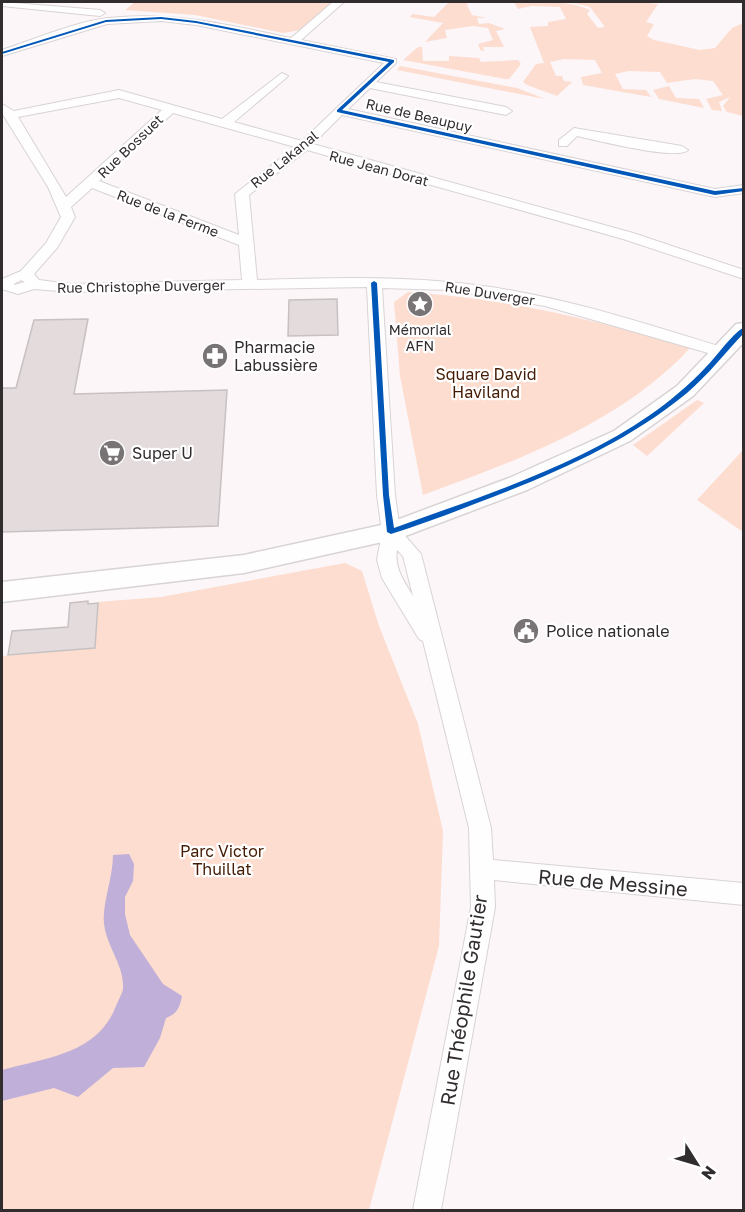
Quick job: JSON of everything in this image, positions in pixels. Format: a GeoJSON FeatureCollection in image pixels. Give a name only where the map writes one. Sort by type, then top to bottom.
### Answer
{"type":"FeatureCollection","features":[{"type":"Feature","properties":{"kind":"street"},"geometry":{"type":"LineString","coordinates":[[292,42],[339,2]]}},
{"type":"Feature","properties":{"kind":"street"},"geometry":{"type":"LineString","coordinates":[[2,3],[102,12]]}},
{"type":"Feature","properties":{"kind":"street","name":"Rue de Beaupuy"},"geometry":{"type":"LineString","coordinates":[[2,53],[102,12],[196,22],[392,61],[339,111]]}},
{"type":"Feature","properties":{"kind":"street"},"geometry":{"type":"LineString","coordinates":[[224,124],[282,76]]}},
{"type":"Feature","properties":{"kind":"street"},"geometry":{"type":"LineString","coordinates":[[368,84],[425,100],[469,109],[506,111]]}},
{"type":"Feature","properties":{"kind":"street","name":"Rue Jean Dorat"},"geometry":{"type":"LineString","coordinates":[[6,111],[119,94],[628,236],[744,275]]}},
{"type":"Feature","properties":{"kind":"street","name":"Rue Bossuet"},"geometry":{"type":"LineString","coordinates":[[63,207],[170,109]]}},
{"type":"Feature","properties":{"kind":"street"},"geometry":{"type":"LineString","coordinates":[[6,111],[55,187],[68,217],[28,280]]}},
{"type":"Feature","properties":{"kind":"street","name":"Rue de Beaupuy"},"geometry":{"type":"LineString","coordinates":[[339,111],[715,193],[744,189]]}},
{"type":"Feature","properties":{"kind":"street","name":"Rue Lakanal"},"geometry":{"type":"LineString","coordinates":[[250,284],[242,194],[303,147],[339,111]]}},
{"type":"Feature","properties":{"kind":"street"},"geometry":{"type":"LineString","coordinates":[[563,143],[576,129],[608,139],[682,150]]}},
{"type":"Feature","properties":{"kind":"street"},"geometry":{"type":"LineString","coordinates":[[582,165],[593,148],[608,139]]}},
{"type":"Feature","properties":{"kind":"street"},"geometry":{"type":"LineString","coordinates":[[636,159],[638,142]]}},
{"type":"Feature","properties":{"kind":"street","name":"Rue Bossuet"},"geometry":{"type":"LineString","coordinates":[[55,187],[91,183]]}},
{"type":"Feature","properties":{"kind":"street","name":"Rue de la Ferme"},"geometry":{"type":"LineString","coordinates":[[91,183],[245,243]]}},
{"type":"Feature","properties":{"kind":"street","name":"Rue Christophe Duverger"},"geometry":{"type":"LineString","coordinates":[[5,290],[18,290],[28,280],[70,288],[250,284]]}},
{"type":"Feature","properties":{"kind":"street"},"geometry":{"type":"LineString","coordinates":[[374,283],[386,495],[392,532]]}},
{"type":"Feature","properties":{"kind":"street","name":"Rue Duverger"},"geometry":{"type":"LineString","coordinates":[[250,284],[374,283],[449,286],[546,302],[635,325],[722,352]]}},
{"type":"Feature","properties":{"kind":"street"},"geometry":{"type":"LineString","coordinates":[[2,592],[244,564],[392,532],[518,484],[622,436],[685,391],[744,329]]}},
{"type":"Feature","properties":{"kind":"street","name":"Rue Théophile Gautier"},"geometry":{"type":"LineString","coordinates":[[392,532],[386,560],[392,578],[435,650]]}},
{"type":"Feature","properties":{"kind":"street","name":"Rue Théophile Gautier"},"geometry":{"type":"LineString","coordinates":[[392,532],[412,554],[480,828],[483,907],[427,1210]]}},
{"type":"Feature","properties":{"kind":"street","name":"Rue de Messine"},"geometry":{"type":"LineString","coordinates":[[482,869],[744,894]]}},
{"type":"Feature","properties":{"kind":"green space"},"geometry":{"type":"Polygon","coordinates":[[[135,2],[333,2],[301,30],[283,33],[195,15],[125,10],[135,2]]]}},
{"type":"Feature","properties":{"kind":"green space"},"geometry":{"type":"Polygon","coordinates":[[[449,2],[468,2],[467,5],[472,15],[486,18],[477,18],[479,24],[489,23],[505,29],[496,31],[504,47],[483,47],[484,51],[481,51],[478,44],[493,40],[488,28],[473,26],[445,30],[447,38],[425,42],[443,23],[409,17],[413,14],[434,17],[449,2]]]}},
{"type":"Feature","properties":{"kind":"green space"},"geometry":{"type":"Polygon","coordinates":[[[514,2],[573,4],[590,10],[587,14],[598,28],[605,27],[590,7],[569,2],[658,4],[646,22],[654,24],[647,36],[654,40],[700,50],[715,48],[732,28],[743,23],[743,116],[727,112],[723,106],[730,97],[719,102],[722,111],[712,110],[706,99],[723,95],[713,81],[695,79],[667,83],[660,72],[629,71],[615,74],[623,89],[646,90],[651,97],[583,85],[581,77],[602,73],[595,60],[564,59],[550,62],[556,76],[562,76],[564,81],[572,82],[557,96],[527,85],[523,82],[536,64],[544,63],[530,27],[548,26],[548,22],[566,19],[560,7],[532,6],[518,9],[514,2]]]}},
{"type":"Feature","properties":{"kind":"green space"},"geometry":{"type":"Polygon","coordinates":[[[418,47],[422,47],[423,61],[449,61],[449,56],[479,58],[481,62],[518,60],[521,64],[509,79],[505,79],[403,60],[418,47]]]}},
{"type":"Feature","properties":{"kind":"green space"},"geometry":{"type":"Polygon","coordinates":[[[400,66],[517,88],[545,99],[397,70],[400,66]]]}},
{"type":"Feature","properties":{"kind":"green space"},"geometry":{"type":"Polygon","coordinates":[[[669,86],[676,98],[699,99],[704,108],[659,99],[653,90],[669,86]]]}},
{"type":"Feature","properties":{"kind":"green space","name":"Square David Haviland"},"geometry":{"type":"Polygon","coordinates":[[[408,292],[516,305],[584,319],[690,348],[663,374],[600,419],[530,453],[423,495],[400,376],[394,302],[408,292]]]}},
{"type":"Feature","properties":{"kind":"green space"},"geometry":{"type":"Polygon","coordinates":[[[697,400],[704,403],[647,456],[633,445],[697,400]]]}},
{"type":"Feature","properties":{"kind":"green space"},"geometry":{"type":"Polygon","coordinates":[[[743,450],[743,532],[697,500],[743,450]]]}},
{"type":"Feature","properties":{"kind":"green space","name":"Parc Victor Thuillat"},"geometry":{"type":"Polygon","coordinates":[[[345,563],[362,571],[379,626],[418,724],[443,831],[439,946],[369,1210],[2,1210],[2,656],[95,648],[98,602],[161,597],[345,563]]]}},
{"type":"Feature","properties":{"kind":"shaded area"},"geometry":{"type":"Polygon","coordinates":[[[129,854],[134,864],[133,881],[125,897],[125,914],[130,935],[163,984],[182,996],[179,1007],[166,1018],[160,1038],[144,1067],[113,1068],[78,1097],[54,1088],[2,1101],[2,1070],[68,1052],[97,1035],[108,1022],[122,991],[123,981],[105,931],[106,899],[113,855],[129,854]]]}},
{"type":"Feature","properties":{"kind":"building"},"geometry":{"type":"Polygon","coordinates":[[[337,299],[338,335],[288,336],[289,300],[337,299]]]}},
{"type":"Feature","properties":{"kind":"building","name":"Super U"},"geometry":{"type":"Polygon","coordinates":[[[88,319],[74,394],[227,390],[218,526],[2,532],[2,388],[16,388],[34,320],[88,319]]]}},
{"type":"Feature","properties":{"kind":"building"},"geometry":{"type":"Polygon","coordinates":[[[88,601],[88,604],[98,603],[95,648],[8,655],[12,631],[68,627],[70,603],[88,601]]]}},
{"type":"Feature","properties":{"kind":"cycle path"},"geometry":{"type":"LineString","coordinates":[[2,53],[106,21],[161,18],[196,22],[392,61],[339,111],[715,193],[744,189]]}},
{"type":"Feature","properties":{"kind":"cycle path"},"geometry":{"type":"LineString","coordinates":[[374,283],[386,495],[391,532],[544,474],[617,438],[651,417],[684,392],[744,329]]}},
{"type":"Feature","properties":{"kind":"place","name":"Mémorial AFN"},"geometry":{"type":"Point","coordinates":[420,304]}},
{"type":"Feature","properties":{"kind":"place","name":"Pharmacie Labussière"},"geometry":{"type":"Point","coordinates":[215,356]}},
{"type":"Feature","properties":{"kind":"place","name":"Super U"},"geometry":{"type":"Point","coordinates":[112,453]}},
{"type":"Feature","properties":{"kind":"place","name":"Police nationale"},"geometry":{"type":"Point","coordinates":[526,631]}}]}
